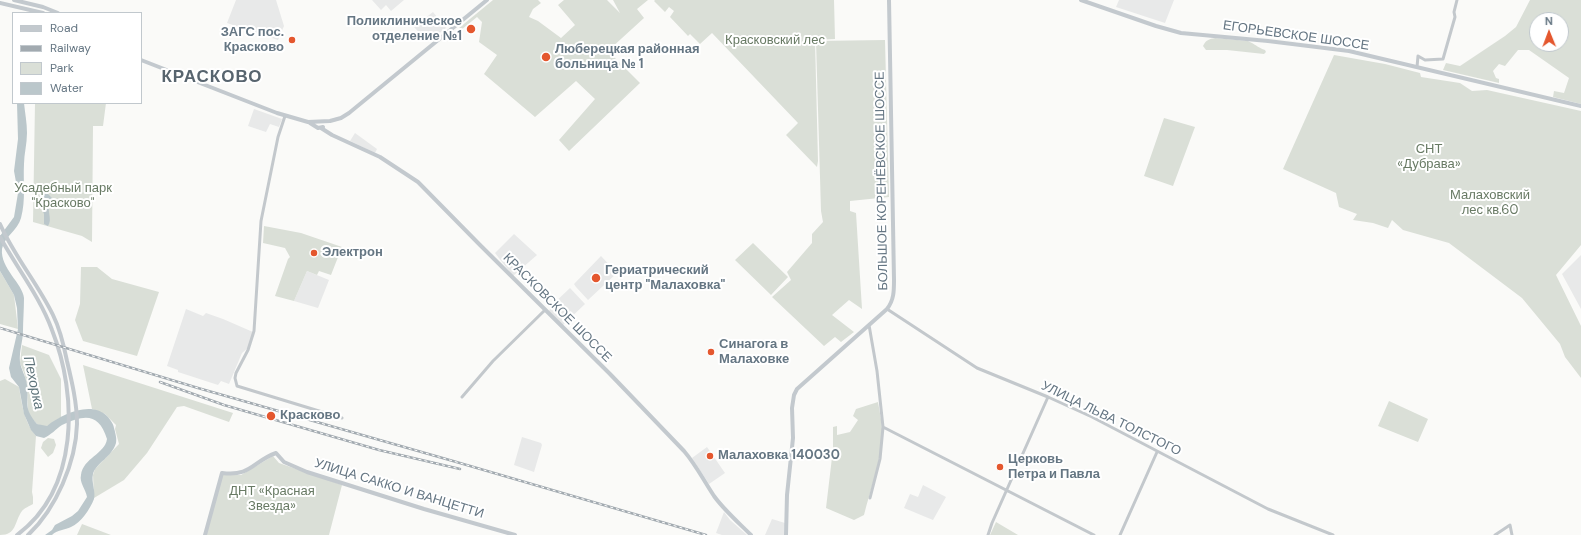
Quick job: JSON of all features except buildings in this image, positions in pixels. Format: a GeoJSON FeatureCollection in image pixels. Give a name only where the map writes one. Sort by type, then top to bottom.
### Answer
{"type":"FeatureCollection","features":[{"type":"Feature","properties":{"kind":"main road"},"geometry":{"type":"LineString","coordinates":[[14,0],[43,7],[56,12]]}},
{"type":"Feature","properties":{"kind":"main road"},"geometry":{"type":"LineString","coordinates":[[316,124],[318,128],[349,113],[487,0]]}},
{"type":"Feature","properties":{"kind":"main road","name":"БОЛЬШОЕ КОРЕНЁВСКОЕ ШОССЕ"},"geometry":{"type":"LineString","coordinates":[[786,535],[787,495],[793,446],[792,408],[794,395],[797,389],[887,309],[893,296],[894,280],[889,0]]}},
{"type":"Feature","properties":{"kind":"main road","name":"ЕГОРЬЕВСКОЕ ШОССЕ"},"geometry":{"type":"LineString","coordinates":[[1081,0],[1181,33],[1237,37],[1333,48],[1581,106]]}},
{"type":"Feature","properties":{"kind":"main road"},"geometry":{"type":"LineString","coordinates":[[0,3],[39,12]]}},
{"type":"Feature","properties":{"kind":"main road"},"geometry":{"type":"LineString","coordinates":[[142,60],[285,116],[322,125]]}},
{"type":"Feature","properties":{"kind":"main road","name":"КРАСКОВСКОЕ ШОССЕ"},"geometry":{"type":"LineString","coordinates":[[322,125],[332,135],[380,157],[413,177],[610,374],[688,456],[714,496],[751,535]]}},
{"type":"Feature","properties":{"kind":"main road"},"geometry":{"type":"LineString","coordinates":[[0,224],[16,256],[54,316],[63,342],[74,389],[76,411],[75,444],[70,465],[58,495],[48,512],[28,535]]}},
{"type":"Feature","properties":{"kind":"main road"},"geometry":{"type":"LineString","coordinates":[[0,237],[13,262],[42,306],[57,343],[70,411],[68,442],[64,462],[52,493],[43,510],[26,529],[17,535]]}},
{"type":"Feature","properties":{"kind":"main road","name":"УЛИЦА САККО И ВАНЦЕТТИ"},"geometry":{"type":"LineString","coordinates":[[205,535],[222,473],[234,474],[247,471],[276,453],[284,462],[307,472],[424,509],[515,535]]}},
{"type":"Feature","properties":{"kind":"street"},"geometry":{"type":"LineString","coordinates":[[1417,67],[1418,56],[1425,60],[1443,59],[1455,17],[1454,12],[1457,0]]}},
{"type":"Feature","properties":{"kind":"street"},"geometry":{"type":"LineString","coordinates":[[285,116],[276,142],[261,221],[254,332],[248,350],[236,373],[236,383],[237,386],[342,418]]}},
{"type":"Feature","properties":{"kind":"street","name":"УЛИЦА ЛЬВА ТОЛСТОГО"},"geometry":{"type":"LineString","coordinates":[[887,309],[977,368],[1092,417],[1268,509],[1333,535]]}},
{"type":"Feature","properties":{"kind":"street"},"geometry":{"type":"LineString","coordinates":[[462,397],[493,361],[545,310]]}},
{"type":"Feature","properties":{"kind":"street"},"geometry":{"type":"LineString","coordinates":[[869,325],[877,371],[883,427],[880,459],[870,498]]}},
{"type":"Feature","properties":{"kind":"street"},"geometry":{"type":"LineString","coordinates":[[988,535],[1048,397]]}},
{"type":"Feature","properties":{"kind":"street"},"geometry":{"type":"LineString","coordinates":[[883,427],[1094,535]]}},
{"type":"Feature","properties":{"kind":"street"},"geometry":{"type":"LineString","coordinates":[[1120,535],[1158,452]]}},
{"type":"Feature","properties":{"kind":"street"},"geometry":{"type":"LineString","coordinates":[[1495,535],[1510,525],[1512,535]]}},
{"type":"Feature","properties":{"kind":"shaded area"},"geometry":{"type":"Polygon","coordinates":[[[236,0],[276,0],[284,26],[278,40],[227,23],[236,0]]]}},
{"type":"Feature","properties":{"kind":"shaded area"},"geometry":{"type":"Polygon","coordinates":[[[372,0],[404,0],[391,11],[386,5],[381,10],[372,0]]]}},
{"type":"Feature","properties":{"kind":"shaded area"},"geometry":{"type":"Polygon","coordinates":[[[1119,0],[1174,0],[1165,23],[1116,7],[1119,0]]]}},
{"type":"Feature","properties":{"kind":"shaded area"},"geometry":{"type":"Polygon","coordinates":[[[433,12],[446,28],[428,42],[414,27],[433,12]]]}},
{"type":"Feature","properties":{"kind":"shaded area"},"geometry":{"type":"Polygon","coordinates":[[[254,109],[282,119],[279,127],[270,124],[266,132],[248,126],[254,109]]]}},
{"type":"Feature","properties":{"kind":"shaded area"},"geometry":{"type":"Polygon","coordinates":[[[355,133],[377,149],[375,153],[350,141],[355,133]]]}},
{"type":"Feature","properties":{"kind":"shaded area"},"geometry":{"type":"Polygon","coordinates":[[[514,234],[537,255],[513,276],[495,253],[514,234]]]}},
{"type":"Feature","properties":{"kind":"shaded area"},"geometry":{"type":"Polygon","coordinates":[[[1581,255],[1581,309],[1562,274],[1581,255]]]}},
{"type":"Feature","properties":{"kind":"shaded area","name":"Гериатрический центр \"Малаховка\""},"geometry":{"type":"Polygon","coordinates":[[[601,256],[617,273],[588,300],[574,284],[601,256]]]}},
{"type":"Feature","properties":{"kind":"shaded area"},"geometry":{"type":"Polygon","coordinates":[[[307,271],[329,280],[318,308],[294,301],[307,271]]]}},
{"type":"Feature","properties":{"kind":"shaded area","name":"Гериатрический центр \"Малаховка\""},"geometry":{"type":"Polygon","coordinates":[[[570,288],[585,304],[563,325],[549,311],[552,305],[570,288]]]}},
{"type":"Feature","properties":{"kind":"shaded area"},"geometry":{"type":"Polygon","coordinates":[[[186,309],[203,316],[206,313],[253,332],[248,348],[242,353],[229,384],[221,381],[218,385],[178,372],[178,370],[167,366],[186,309]]]}},
{"type":"Feature","properties":{"kind":"shaded area"},"geometry":{"type":"Polygon","coordinates":[[[522,437],[541,443],[542,445],[534,472],[514,465],[522,437]]]}},
{"type":"Feature","properties":{"kind":"shaded area"},"geometry":{"type":"Polygon","coordinates":[[[707,447],[725,473],[709,484],[692,458],[707,447]]]}},
{"type":"Feature","properties":{"kind":"shaded area"},"geometry":{"type":"Polygon","coordinates":[[[923,485],[946,497],[933,520],[904,508],[910,494],[918,497],[923,485]]]}},
{"type":"Feature","properties":{"kind":"shaded area"},"geometry":{"type":"Polygon","coordinates":[[[724,512],[730,520],[747,535],[722,535],[716,533],[724,512]]]}},
{"type":"Feature","properties":{"kind":"shaded area"},"geometry":{"type":"Polygon","coordinates":[[[772,519],[785,523],[784,535],[765,535],[772,519]]]}},
{"type":"Feature","properties":{"kind":"green space"},"geometry":{"type":"Polygon","coordinates":[[[493,0],[538,0],[541,3],[533,9],[529,17],[538,21],[561,38],[575,25],[558,5],[564,0],[607,0],[620,13],[613,0],[648,0],[637,9],[644,18],[610,49],[607,50],[640,83],[569,151],[559,140],[595,99],[576,81],[535,117],[484,74],[497,55],[479,42],[482,22],[477,17],[461,30],[459,28],[493,0]]]}},
{"type":"Feature","properties":{"kind":"green space","name":"Красковский лес"},"geometry":{"type":"Polygon","coordinates":[[[834,0],[835,39],[815,40],[817,167],[786,135],[798,123],[712,33],[700,44],[690,34],[688,36],[670,17],[674,11],[669,7],[665,12],[654,1],[834,0]]]}},
{"type":"Feature","properties":{"kind":"green space"},"geometry":{"type":"Polygon","coordinates":[[[1530,0],[1581,0],[1581,104],[1553,97],[1554,91],[1564,93],[1569,78],[1532,52],[1569,52],[1569,12],[1529,12],[1529,50],[1518,50],[1505,66],[1499,64],[1493,71],[1496,78],[1499,79],[1499,83],[1443,70],[1446,63],[1460,66],[1516,27],[1530,0]]]}},
{"type":"Feature","properties":{"kind":"green space"},"geometry":{"type":"Polygon","coordinates":[[[1215,38],[1248,41],[1266,52],[1264,54],[1227,50],[1206,50],[1203,46],[1205,42],[1209,39],[1215,38]]]}},
{"type":"Feature","properties":{"kind":"green space"},"geometry":{"type":"Polygon","coordinates":[[[885,40],[889,197],[850,201],[850,211],[856,213],[862,309],[849,300],[832,315],[854,332],[841,342],[835,337],[824,346],[772,297],[791,280],[787,272],[812,243],[812,234],[823,222],[821,211],[816,41],[885,40]]]}},
{"type":"Feature","properties":{"kind":"green space","name":"Малаховский лес кв.60"},"geometry":{"type":"Polygon","coordinates":[[[1334,55],[1385,64],[1420,73],[1421,77],[1460,83],[1472,91],[1487,90],[1581,111],[1581,245],[1556,275],[1581,326],[1581,378],[1565,357],[1560,344],[1522,298],[1449,243],[1403,230],[1392,220],[1388,228],[1373,223],[1353,220],[1357,214],[1339,207],[1336,193],[1283,169],[1334,55]]]}},
{"type":"Feature","properties":{"kind":"green space","name":"Усадебный парк \"Красково\""},"geometry":{"type":"Polygon","coordinates":[[[35,104],[106,104],[103,126],[93,126],[92,242],[82,236],[33,222],[35,104]]]}},
{"type":"Feature","properties":{"kind":"green space"},"geometry":{"type":"Polygon","coordinates":[[[1164,118],[1195,127],[1173,186],[1144,176],[1164,118]]]}},
{"type":"Feature","properties":{"kind":"green space","name":"Электрон"},"geometry":{"type":"Polygon","coordinates":[[[264,226],[301,233],[342,247],[331,275],[319,271],[317,275],[307,271],[294,301],[275,296],[290,257],[285,248],[263,243],[264,226]]]}},
{"type":"Feature","properties":{"kind":"green space"},"geometry":{"type":"Polygon","coordinates":[[[753,243],[788,277],[771,295],[735,260],[753,243]]]}},
{"type":"Feature","properties":{"kind":"green space"},"geometry":{"type":"Polygon","coordinates":[[[81,267],[97,267],[112,279],[159,292],[137,356],[83,341],[75,320],[80,304],[81,267]]]}},
{"type":"Feature","properties":{"kind":"green space"},"geometry":{"type":"Polygon","coordinates":[[[0,271],[14,295],[18,329],[0,324],[0,271]]]}},
{"type":"Feature","properties":{"kind":"green space"},"geometry":{"type":"Polygon","coordinates":[[[22,345],[49,355],[61,379],[61,417],[46,427],[37,424],[28,414],[27,385],[20,363],[22,345]]]}},
{"type":"Feature","properties":{"kind":"green space"},"geometry":{"type":"Polygon","coordinates":[[[83,365],[233,413],[229,422],[184,406],[177,407],[147,453],[124,480],[94,498],[93,475],[95,469],[119,444],[115,429],[116,425],[105,414],[92,409],[83,365]]]}},
{"type":"Feature","properties":{"kind":"green space"},"geometry":{"type":"Polygon","coordinates":[[[5,379],[19,387],[26,419],[36,436],[32,492],[33,504],[22,511],[14,527],[9,533],[0,535],[0,381],[5,379]]]}},
{"type":"Feature","properties":{"kind":"green space"},"geometry":{"type":"Polygon","coordinates":[[[1389,401],[1428,419],[1418,442],[1378,426],[1389,401]]]}},
{"type":"Feature","properties":{"kind":"green space"},"geometry":{"type":"Polygon","coordinates":[[[878,402],[882,434],[879,458],[864,515],[854,520],[826,508],[833,449],[833,427],[837,426],[837,435],[850,432],[858,420],[853,416],[856,409],[878,402]]]}},
{"type":"Feature","properties":{"kind":"green space"},"geometry":{"type":"Polygon","coordinates":[[[48,438],[54,439],[56,445],[53,453],[48,457],[41,448],[43,442],[48,438]]]}},
{"type":"Feature","properties":{"kind":"green space","name":"ДНТ «Красная Звезда»"},"geometry":{"type":"Polygon","coordinates":[[[273,456],[279,463],[342,485],[329,535],[206,535],[223,474],[241,475],[273,456]]]}},
{"type":"Feature","properties":{"kind":"green space"},"geometry":{"type":"Polygon","coordinates":[[[996,522],[1018,535],[990,535],[996,522]]]}},
{"type":"Feature","properties":{"kind":"green space"},"geometry":{"type":"Polygon","coordinates":[[[82,524],[111,535],[77,535],[82,524]]]}},
{"type":"Feature","properties":{"kind":"water"},"geometry":{"type":"Polygon","coordinates":[[[17,104],[24,104],[27,141],[24,160],[24,191],[21,218],[3,245],[2,256],[4,263],[20,287],[24,298],[23,335],[20,358],[27,385],[28,409],[37,424],[47,426],[53,421],[69,413],[86,409],[101,412],[108,417],[112,423],[116,439],[114,448],[97,466],[93,474],[94,499],[88,511],[75,525],[52,535],[45,535],[52,530],[55,525],[78,511],[87,497],[81,480],[83,469],[86,464],[102,449],[107,439],[100,424],[90,418],[70,421],[44,438],[36,436],[31,430],[24,414],[19,387],[11,377],[9,368],[18,329],[17,308],[14,295],[0,271],[0,236],[14,217],[18,193],[14,171],[18,139],[17,104]]]}},
{"type":"Feature","properties":{"kind":"water"},"geometry":{"type":"Polygon","coordinates":[[[46,192],[55,201],[50,202],[49,205],[50,220],[48,226],[44,224],[44,214],[41,206],[44,203],[43,194],[46,192]]]}},
{"type":"Feature","properties":{"kind":"railway"},"geometry":{"type":"LineString","coordinates":[[0,328],[198,388],[706,535]]}},
{"type":"Feature","properties":{"kind":"railway"},"geometry":{"type":"LineString","coordinates":[[160,382],[224,405],[379,450],[460,469]]}},
{"type":"Feature","properties":{"kind":"place","name":"Поликлиническое отделение №1"},"geometry":{"type":"Point","coordinates":[471,29]}},
{"type":"Feature","properties":{"kind":"place","name":"ЗАГС пос. Красково"},"geometry":{"type":"Point","coordinates":[292,40]}},
{"type":"Feature","properties":{"kind":"place","name":"Люберецкая районная больница № 1"},"geometry":{"type":"Point","coordinates":[546,57]}},
{"type":"Feature","properties":{"kind":"place","name":"Электрон"},"geometry":{"type":"Point","coordinates":[314,253]}},
{"type":"Feature","properties":{"kind":"place","name":"Гериатрический центр \"Малаховка\""},"geometry":{"type":"Point","coordinates":[596,278]}},
{"type":"Feature","properties":{"kind":"place","name":"Синагога в Малаховке"},"geometry":{"type":"Point","coordinates":[711,352]}},
{"type":"Feature","properties":{"kind":"place","name":"Красково"},"geometry":{"type":"Point","coordinates":[271,416]}},
{"type":"Feature","properties":{"kind":"place","name":"Малаховка 140030"},"geometry":{"type":"Point","coordinates":[710,456]}},
{"type":"Feature","properties":{"kind":"place","name":"Церковь Петра и Павла"},"geometry":{"type":"Point","coordinates":[1000,467]}},
{"type":"Feature","properties":{"kind":"district","name":"КРАСКОВО"},"geometry":{"type":"Point","coordinates":[212,78]}},
{"type":"Feature","properties":{"kind":"park label","name":"СНТ «Дубрава»"},"geometry":{"type":"Point","coordinates":[1429,158]}},
{"type":"Feature","properties":{"kind":"water label","name":"Пехорка"},"geometry":{"type":"Point","coordinates":[33,383]}}]}
